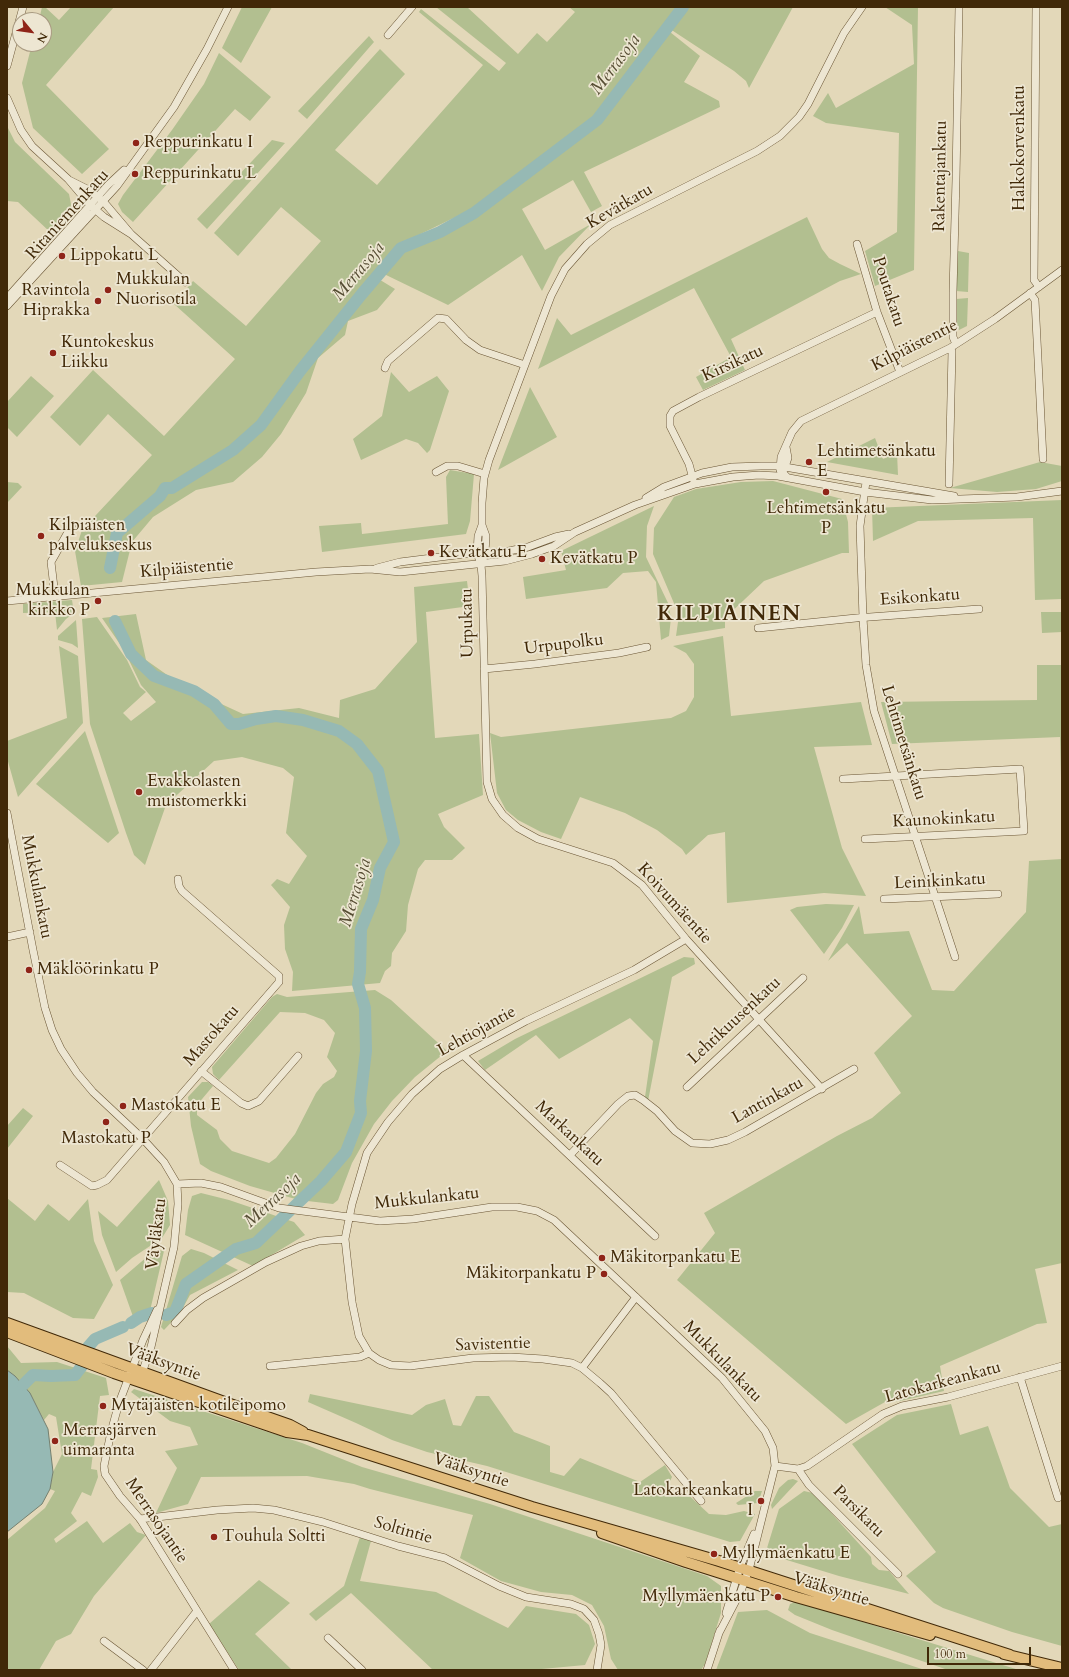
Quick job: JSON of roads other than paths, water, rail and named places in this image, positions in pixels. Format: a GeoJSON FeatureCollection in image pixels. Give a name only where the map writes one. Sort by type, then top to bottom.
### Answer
{"type":"FeatureCollection","features":[{"type":"Feature","properties":{"kind":"highway","name":"Vääksyntie"},"geometry":{"type":"LineString","coordinates":[[7,1323],[131,1374],[143,1373],[290,1425],[308,1435]]}},
{"type":"Feature","properties":{"kind":"highway","name":"Vääksyntie"},"geometry":{"type":"LineString","coordinates":[[7,1332],[131,1374],[287,1432],[308,1435],[532,1507],[744,1568],[1010,1655]]}},
{"type":"Feature","properties":{"kind":"highway","name":"Vääksyntie"},"geometry":{"type":"LineString","coordinates":[[532,1507],[654,1551],[741,1579],[886,1623],[1062,1668]]}},
{"type":"Feature","properties":{"kind":"street"},"geometry":{"type":"LineString","coordinates":[[7,66],[23,7]]}},
{"type":"Feature","properties":{"kind":"street","name":"Ritaniemenkatu"},"geometry":{"type":"LineString","coordinates":[[7,306],[134,160],[174,107],[207,49],[228,7]]}},
{"type":"Feature","properties":{"kind":"street"},"geometry":{"type":"LineString","coordinates":[[388,35],[412,7]]}},
{"type":"Feature","properties":{"kind":"street","name":"Kevätkatu"},"geometry":{"type":"LineString","coordinates":[[481,565],[481,553],[486,536],[482,525],[482,503],[489,460],[557,284],[565,269],[587,244],[610,225],[757,151],[780,136],[799,117],[808,104],[844,34],[862,7]]}},
{"type":"Feature","properties":{"kind":"street","name":"Rakentajankatu"},"geometry":{"type":"LineString","coordinates":[[949,484],[959,7]]}},
{"type":"Feature","properties":{"kind":"street","name":"Halkokorvenkatu"},"geometry":{"type":"LineString","coordinates":[[1036,7],[1034,280],[1039,287]]}},
{"type":"Feature","properties":{"kind":"street"},"geometry":{"type":"LineString","coordinates":[[7,98],[21,130],[32,146],[68,179],[93,207],[131,234],[185,282]]}},
{"type":"Feature","properties":{"kind":"street"},"geometry":{"type":"LineString","coordinates":[[68,179],[89,190],[100,199],[131,234]]}},
{"type":"Feature","properties":{"kind":"street","name":"Ritaniemenkatu"},"geometry":{"type":"LineString","coordinates":[[7,298],[93,207]]}},
{"type":"Feature","properties":{"kind":"street","name":"Poutakatu"},"geometry":{"type":"LineString","coordinates":[[857,244],[877,312],[900,372]]}},
{"type":"Feature","properties":{"kind":"street","name":"Kilpiäistentie"},"geometry":{"type":"LineString","coordinates":[[781,471],[781,457],[792,432],[801,421],[953,346],[995,319],[1062,270]]}},
{"type":"Feature","properties":{"kind":"street"},"geometry":{"type":"LineString","coordinates":[[1030,293],[1035,300],[1043,459]]}},
{"type":"Feature","properties":{"kind":"street","name":"Kirsikatu"},"geometry":{"type":"LineString","coordinates":[[695,484],[689,464],[670,426],[670,416],[673,411],[699,397],[877,312]]}},
{"type":"Feature","properties":{"kind":"street"},"geometry":{"type":"LineString","coordinates":[[385,368],[388,361],[438,318],[446,319],[466,340],[480,350],[525,365]]}},
{"type":"Feature","properties":{"kind":"street"},"geometry":{"type":"LineString","coordinates":[[436,472],[447,466],[458,466],[486,474]]}},
{"type":"Feature","properties":{"kind":"street","name":"Kilpiäistentie"},"geometry":{"type":"LineString","coordinates":[[635,505],[664,488],[692,476],[732,467],[781,471]]}},
{"type":"Feature","properties":{"kind":"street"},"geometry":{"type":"LineString","coordinates":[[781,471],[788,478],[864,492],[932,500],[1017,497],[1062,490]]}},
{"type":"Feature","properties":{"kind":"street"},"geometry":{"type":"LineString","coordinates":[[781,471],[970,498]]}},
{"type":"Feature","properties":{"kind":"street","name":"Kilpiäistentie"},"geometry":{"type":"LineString","coordinates":[[7,601],[316,572],[370,569],[400,572],[481,565],[505,561],[532,554],[554,546],[575,532],[635,505],[695,484],[733,477],[759,475],[781,471]]}},
{"type":"Feature","properties":{"kind":"street","name":"Lehtimetsänkatu"},"geometry":{"type":"LineString","coordinates":[[866,482],[860,526],[863,618],[866,665],[874,711],[955,957]]}},
{"type":"Feature","properties":{"kind":"street"},"geometry":{"type":"LineString","coordinates":[[55,596],[50,562],[72,525]]}},
{"type":"Feature","properties":{"kind":"street","name":"Kilpiäistentie"},"geometry":{"type":"LineString","coordinates":[[370,569],[400,562],[481,553],[504,552],[528,547],[555,537],[575,532]]}},
{"type":"Feature","properties":{"kind":"street","name":"Urpukatu"},"geometry":{"type":"LineString","coordinates":[[481,565],[484,681]]}},
{"type":"Feature","properties":{"kind":"street","name":"Esikonkatu"},"geometry":{"type":"LineString","coordinates":[[758,628],[979,609]]}},
{"type":"Feature","properties":{"kind":"street","name":"Urpupolku"},"geometry":{"type":"LineString","coordinates":[[484,669],[619,653],[647,646]]}},
{"type":"Feature","properties":{"kind":"street","name":"Koivumäentie"},"geometry":{"type":"LineString","coordinates":[[484,681],[487,782],[492,799],[503,815],[518,828],[538,839],[613,862],[642,886],[686,939],[822,1089]]}},
{"type":"Feature","properties":{"kind":"street","name":"Kaunokinkatu"},"geometry":{"type":"LineString","coordinates":[[865,839],[1024,831],[1020,769],[896,775]]}},
{"type":"Feature","properties":{"kind":"street"},"geometry":{"type":"LineString","coordinates":[[843,779],[896,775]]}},
{"type":"Feature","properties":{"kind":"street","name":"Mukkulankatu"},"geometry":{"type":"LineString","coordinates":[[7,813],[45,1008],[52,1030],[61,1049],[77,1073],[93,1092],[142,1138],[164,1162],[177,1184],[200,1183],[221,1187],[279,1208],[380,1221],[413,1219],[492,1207],[517,1207],[537,1211],[554,1220],[704,1360],[738,1396],[765,1431],[773,1448],[775,1466],[741,1579],[718,1635],[707,1670]]}},
{"type":"Feature","properties":{"kind":"street","name":"Mastokatu"},"geometry":{"type":"LineString","coordinates":[[60,1165],[92,1186],[107,1180],[275,987],[280,979],[279,976],[182,892],[178,879]]}},
{"type":"Feature","properties":{"kind":"street","name":"Leinikinkatu"},"geometry":{"type":"LineString","coordinates":[[884,899],[936,898],[998,894]]}},
{"type":"Feature","properties":{"kind":"street"},"geometry":{"type":"LineString","coordinates":[[7,937],[30,932]]}},
{"type":"Feature","properties":{"kind":"street","name":"Lehtiojantie"},"geometry":{"type":"LineString","coordinates":[[349,1217],[367,1153],[388,1122],[412,1094],[440,1069],[463,1055],[526,1022],[634,970],[686,939]]}},
{"type":"Feature","properties":{"kind":"street","name":"Lehtikuusenkatu"},"geometry":{"type":"LineString","coordinates":[[687,1087],[803,978]]}},
{"type":"Feature","properties":{"kind":"street","name":"Markankatu"},"geometry":{"type":"LineString","coordinates":[[463,1055],[655,1236]]}},
{"type":"Feature","properties":{"kind":"street"},"geometry":{"type":"LineString","coordinates":[[201,1071],[241,1104],[248,1106],[259,1101],[298,1056]]}},
{"type":"Feature","properties":{"kind":"street","name":"Lantinkatu"},"geometry":{"type":"LineString","coordinates":[[570,1155],[618,1104],[628,1096],[635,1095],[657,1111],[675,1131],[692,1144],[710,1144],[728,1140],[745,1132],[854,1070]]}},
{"type":"Feature","properties":{"kind":"street","name":"Väyläkatu"},"geometry":{"type":"LineString","coordinates":[[143,1373],[151,1347],[176,1232],[178,1204],[177,1184]]}},
{"type":"Feature","properties":{"kind":"street","name":"Savistentie"},"geometry":{"type":"LineString","coordinates":[[349,1217],[345,1238],[352,1302],[359,1336],[369,1353],[379,1360],[391,1365],[410,1366],[473,1358],[511,1357],[543,1359],[572,1364],[582,1368],[611,1394],[701,1501]]}},
{"type":"Feature","properties":{"kind":"street"},"geometry":{"type":"LineString","coordinates":[[175,1323],[187,1310],[203,1298],[266,1262],[300,1246],[319,1241],[345,1238]]}},
{"type":"Feature","properties":{"kind":"street","name":"Väyläkatu"},"geometry":{"type":"LineString","coordinates":[[131,1374],[165,1287]]}},
{"type":"Feature","properties":{"kind":"street"},"geometry":{"type":"LineString","coordinates":[[582,1368],[636,1297]]}},
{"type":"Feature","properties":{"kind":"street"},"geometry":{"type":"LineString","coordinates":[[270,1366],[360,1357],[369,1353]]}},
{"type":"Feature","properties":{"kind":"street","name":"Latokarkeankatu"},"geometry":{"type":"LineString","coordinates":[[798,1469],[807,1466],[883,1414],[902,1406],[948,1397],[1061,1366]]}},
{"type":"Feature","properties":{"kind":"street","name":"Merrasojantie"},"geometry":{"type":"LineString","coordinates":[[131,1374],[116,1413],[104,1466],[105,1474],[120,1496],[140,1519],[234,1670]]}},
{"type":"Feature","properties":{"kind":"street"},"geometry":{"type":"LineString","coordinates":[[1020,1377],[1058,1498]]}},
{"type":"Feature","properties":{"kind":"street"},"geometry":{"type":"LineString","coordinates":[[775,1466],[798,1469]]}},
{"type":"Feature","properties":{"kind":"street","name":"Parsikatu"},"geometry":{"type":"LineString","coordinates":[[798,1469],[809,1485],[898,1574]]}},
{"type":"Feature","properties":{"kind":"street","name":"Soltintie"},"geometry":{"type":"LineString","coordinates":[[140,1519],[217,1510],[253,1508],[267,1509],[323,1522],[398,1546],[445,1558],[500,1586],[526,1596],[571,1604],[584,1609],[594,1620],[599,1634],[601,1645],[597,1670]]}},
{"type":"Feature","properties":{"kind":"street"},"geometry":{"type":"LineString","coordinates":[[151,1670],[197,1611]]}},
{"type":"Feature","properties":{"kind":"street"},"geometry":{"type":"LineString","coordinates":[[328,1638],[362,1670]]}},
{"type":"Feature","properties":{"kind":"street"},"geometry":{"type":"LineString","coordinates":[[104,1641],[143,1670]]}},
{"type":"Feature","properties":{"kind":"water"},"geometry":{"type":"Polygon","coordinates":[[[7,1370],[15,1376],[30,1393],[48,1429],[53,1472],[50,1489],[42,1504],[7,1532],[7,1370]]]}},
{"type":"Feature","properties":{"kind":"waterway","name":"Merrasoja"},"geometry":{"type":"LineString","coordinates":[[110,568],[117,533],[160,496],[165,488],[172,488],[233,450],[261,425],[300,371],[401,248],[440,232],[474,213],[597,120],[683,7]]}},
{"type":"Feature","properties":{"kind":"waterway","name":"Merrasoja"},"geometry":{"type":"LineString","coordinates":[[115,621],[131,654],[154,676],[194,691],[214,704],[231,724],[239,724],[256,719],[276,716],[303,720],[339,731],[357,744],[378,771],[394,842],[380,868],[373,900],[361,929],[360,972],[358,984],[365,1008],[366,1051],[360,1101],[361,1113],[346,1152],[321,1181],[256,1243],[236,1249],[186,1284],[175,1312],[166,1315]]}},
{"type":"Feature","properties":{"kind":"waterway","name":"Merrasoja"},"geometry":{"type":"LineString","coordinates":[[131,1323],[140,1317],[152,1313]]}},
{"type":"Feature","properties":{"kind":"waterway","name":"Merrasoja"},"geometry":{"type":"LineString","coordinates":[[88,1347],[95,1339],[123,1327]]}},
{"type":"Feature","properties":{"kind":"waterway","name":"Merrasoja"},"geometry":{"type":"LineString","coordinates":[[23,1385],[33,1375],[75,1375],[82,1366]]}},
{"type":"Feature","properties":{"kind":"place","name":"Reppurinkatu I"},"geometry":{"type":"Point","coordinates":[136,143]}},
{"type":"Feature","properties":{"kind":"place","name":"Reppurinkatu L"},"geometry":{"type":"Point","coordinates":[135,174]}},
{"type":"Feature","properties":{"kind":"place","name":"Lippokatu L"},"geometry":{"type":"Point","coordinates":[62,256]}},
{"type":"Feature","properties":{"kind":"place","name":"Mukkulan Nuorisotila"},"geometry":{"type":"Point","coordinates":[108,290]}},
{"type":"Feature","properties":{"kind":"place","name":"Ravintola Hiprakka"},"geometry":{"type":"Point","coordinates":[98,301]}},
{"type":"Feature","properties":{"kind":"place","name":"Kuntokeskus Liikku"},"geometry":{"type":"Point","coordinates":[53,353]}},
{"type":"Feature","properties":{"kind":"place","name":"Lehtimetsänkatu E"},"geometry":{"type":"Point","coordinates":[809,462]}},
{"type":"Feature","properties":{"kind":"place","name":"Lehtimetsänkatu P"},"geometry":{"type":"Point","coordinates":[826,492]}},
{"type":"Feature","properties":{"kind":"place","name":"Kilpiäisten palvelukseskus"},"geometry":{"type":"Point","coordinates":[41,536]}},
{"type":"Feature","properties":{"kind":"place","name":"Kevätkatu E"},"geometry":{"type":"Point","coordinates":[431,553]}},
{"type":"Feature","properties":{"kind":"place","name":"Kevätkatu P"},"geometry":{"type":"Point","coordinates":[542,559]}},
{"type":"Feature","properties":{"kind":"place","name":"Mukkulan kirkko P"},"geometry":{"type":"Point","coordinates":[98,601]}},
{"type":"Feature","properties":{"kind":"place","name":"Evakkolasten muistomerkki"},"geometry":{"type":"Point","coordinates":[139,792]}},
{"type":"Feature","properties":{"kind":"place","name":"Mäklöörinkatu P"},"geometry":{"type":"Point","coordinates":[29,970]}},
{"type":"Feature","properties":{"kind":"place","name":"Mastokatu E"},"geometry":{"type":"Point","coordinates":[123,1106]}},
{"type":"Feature","properties":{"kind":"place","name":"Mastokatu P"},"geometry":{"type":"Point","coordinates":[106,1122]}},
{"type":"Feature","properties":{"kind":"place","name":"Mäkitorpankatu E"},"geometry":{"type":"Point","coordinates":[602,1258]}},
{"type":"Feature","properties":{"kind":"place","name":"Mäkitorpankatu P"},"geometry":{"type":"Point","coordinates":[604,1274]}},
{"type":"Feature","properties":{"kind":"place","name":"Mytäjäisten kotileipomo"},"geometry":{"type":"Point","coordinates":[103,1406]}},
{"type":"Feature","properties":{"kind":"place","name":"Merrasjärven uimaranta"},"geometry":{"type":"Point","coordinates":[55,1441]}},
{"type":"Feature","properties":{"kind":"place","name":"Latokarkeankatu I"},"geometry":{"type":"Point","coordinates":[761,1501]}},
{"type":"Feature","properties":{"kind":"place","name":"Touhula Soltti"},"geometry":{"type":"Point","coordinates":[214,1537]}},
{"type":"Feature","properties":{"kind":"place","name":"Myllymäenkatu E"},"geometry":{"type":"Point","coordinates":[714,1554]}},
{"type":"Feature","properties":{"kind":"place","name":"Myllymäenkatu P"},"geometry":{"type":"Point","coordinates":[778,1597]}},
{"type":"Feature","properties":{"kind":"district","name":"KILPIÄINEN"},"geometry":{"type":"Point","coordinates":[729,615]}}]}
